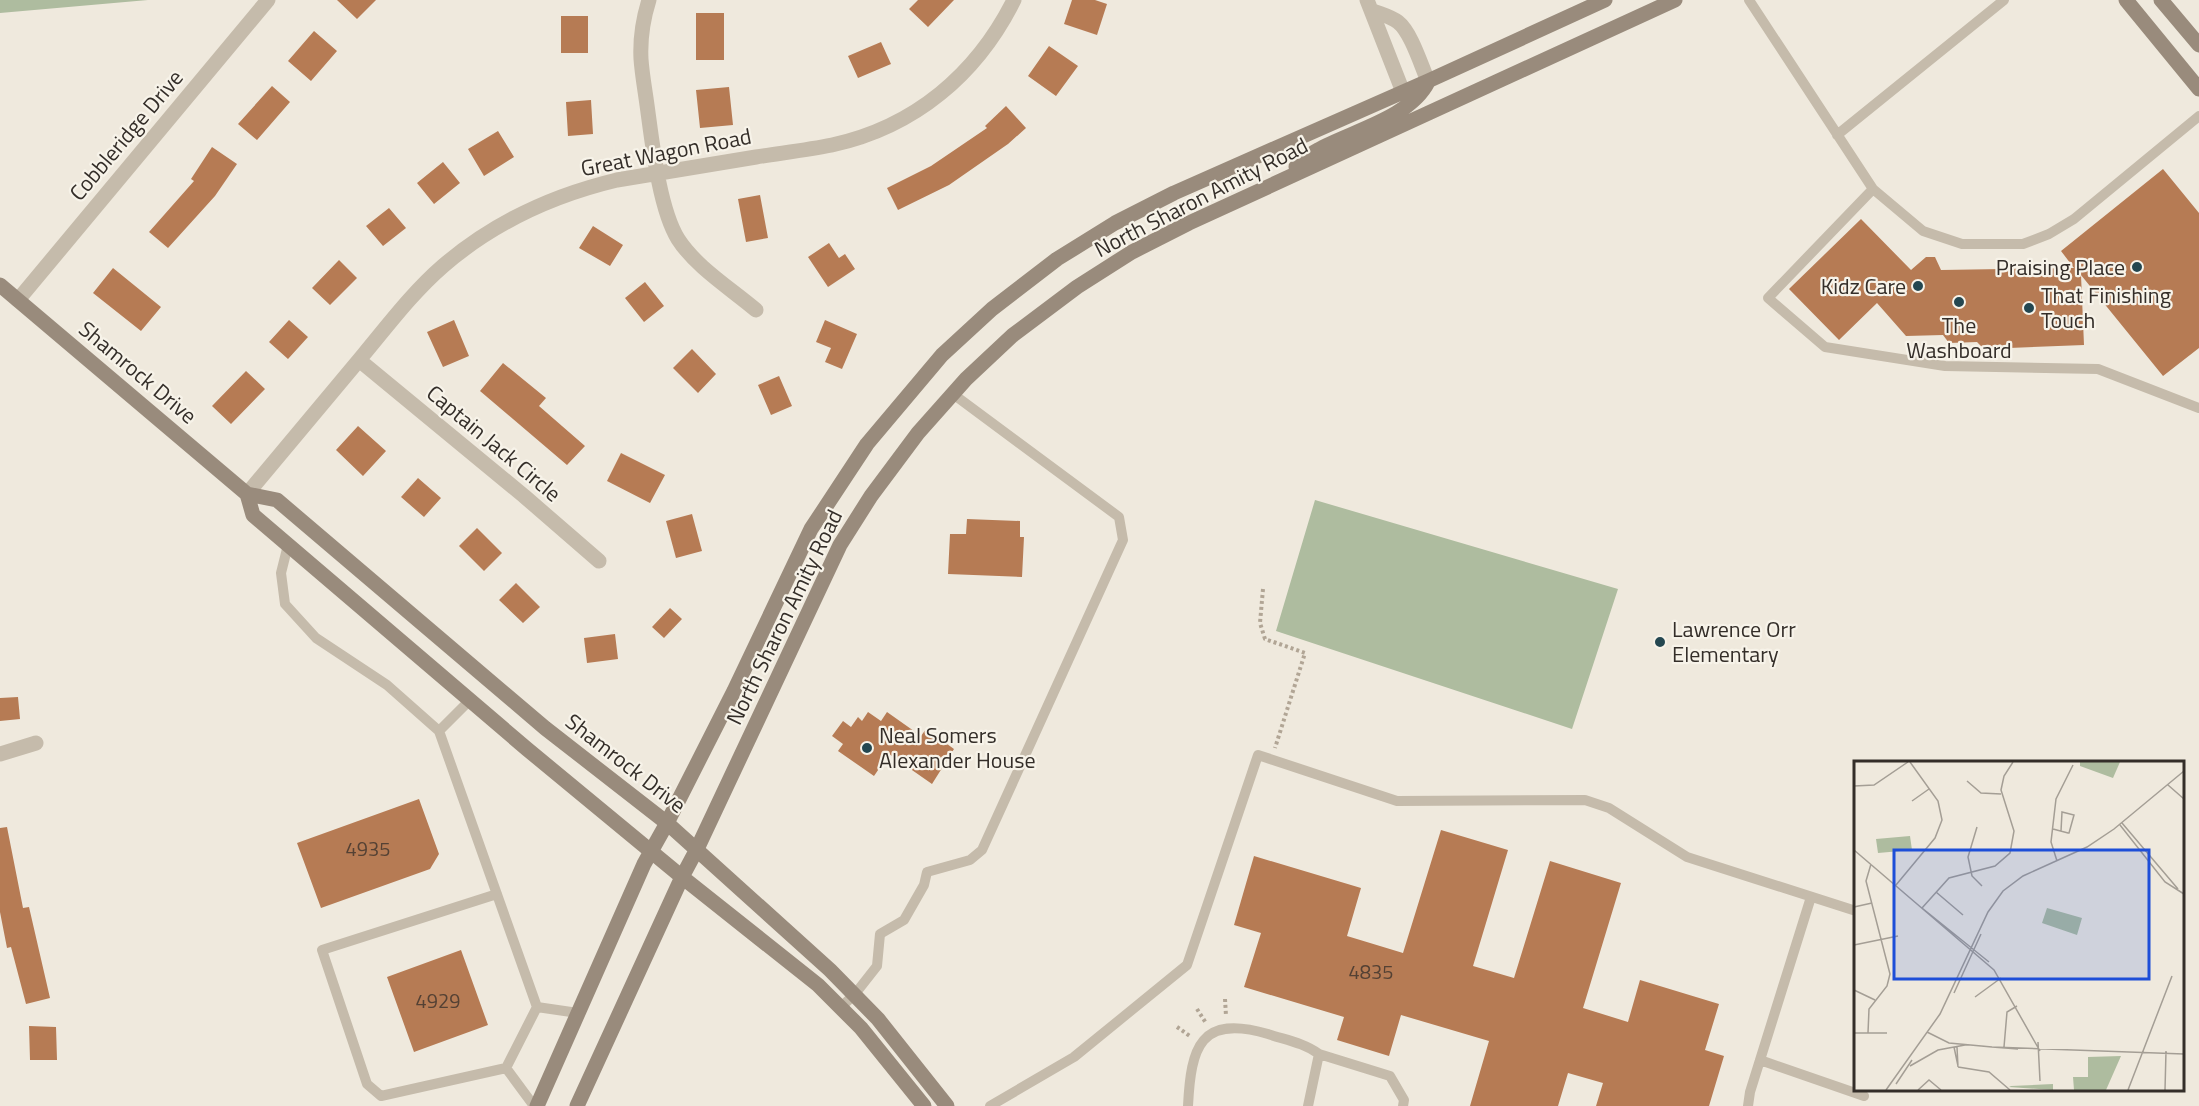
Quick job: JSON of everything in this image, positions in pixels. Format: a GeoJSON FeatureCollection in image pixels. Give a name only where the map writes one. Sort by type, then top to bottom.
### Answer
{"type":"FeatureCollection","features":[{"type":"Feature","properties":{"kind":"main road","name":"North Sharon Amity Road"},"geometry":{"type":"LineString","coordinates":[[535,1106],[644,864],[734,691],[811,529],[867,444],[942,355],[992,309],[1048,266],[1115,223],[1174,193],[1605,0]]}},
{"type":"Feature","properties":{"kind":"main road","name":"North Sharon Amity Road"},"geometry":{"type":"LineString","coordinates":[[577,1106],[682,877],[840,545],[894,464],[952,394],[1014,335],[1077,287],[1132,252],[1283,179],[1675,0]]}},
{"type":"Feature","properties":{"kind":"main road"},"geometry":{"type":"LineString","coordinates":[[2126,0],[2199,89]]}},
{"type":"Feature","properties":{"kind":"main road"},"geometry":{"type":"LineString","coordinates":[[2161,0],[2199,45]]}},
{"type":"Feature","properties":{"kind":"main road"},"geometry":{"type":"LineString","coordinates":[[1283,179],[1316,151],[1396,113],[1417,98],[1428,81]]}},
{"type":"Feature","properties":{"kind":"main road","name":"Shamrock Drive"},"geometry":{"type":"LineString","coordinates":[[0,285],[247,494],[277,500],[545,728],[697,849],[855,994],[930,1082],[946,1106]]}},
{"type":"Feature","properties":{"kind":"main road","name":"Shamrock Drive"},"geometry":{"type":"LineString","coordinates":[[247,494],[253,515],[682,877],[818,985],[867,1035],[919,1104]]}},
{"type":"Feature","properties":{"kind":"street","name":"Cobbleridge Drive"},"geometry":{"type":"LineString","coordinates":[[18,300],[268,0]]}},
{"type":"Feature","properties":{"kind":"street"},"geometry":{"type":"LineString","coordinates":[[649,0],[642,30],[641,59],[652,143],[665,208],[678,238],[687,250],[709,272],[756,310]]}},
{"type":"Feature","properties":{"kind":"street","name":"Great Wagon Road"},"geometry":{"type":"LineString","coordinates":[[247,494],[412,297],[443,266],[478,240],[512,219],[553,200],[595,185],[833,145],[870,133],[905,117],[930,101],[967,70],[1002,24],[1014,0]]}},
{"type":"Feature","properties":{"kind":"street"},"geometry":{"type":"LineString","coordinates":[[1369,5],[1398,22],[1405,30],[1428,81]]}},
{"type":"Feature","properties":{"kind":"street"},"geometry":{"type":"LineString","coordinates":[[1369,5],[1403,92]]}},
{"type":"Feature","properties":{"kind":"street","name":"Captain Jack Circle"},"geometry":{"type":"LineString","coordinates":[[359,360],[599,561]]}},
{"type":"Feature","properties":{"kind":"street"},"geometry":{"type":"LineString","coordinates":[[0,753],[36,743]]}},
{"type":"Feature","properties":{"kind":"lane"},"geometry":{"type":"LineString","coordinates":[[1749,0],[1873,189],[1923,231],[1962,244],[2023,244],[2049,234],[2074,219],[2199,116]]}},
{"type":"Feature","properties":{"kind":"lane"},"geometry":{"type":"LineString","coordinates":[[1837,135],[2004,0]]}},
{"type":"Feature","properties":{"kind":"lane"},"geometry":{"type":"LineString","coordinates":[[1873,189],[1768,298],[1825,347],[1945,366],[2097,369],[2199,408]]}},
{"type":"Feature","properties":{"kind":"lane"},"geometry":{"type":"LineString","coordinates":[[841,1007],[855,994],[877,966],[880,934],[904,920],[924,885],[927,872],[970,860],[982,850],[1122,540],[1119,517],[952,394]]}},
{"type":"Feature","properties":{"kind":"lane"},"geometry":{"type":"LineString","coordinates":[[288,545],[280,573],[285,604],[316,638],[387,685],[439,731],[537,1007],[506,1068]]}},
{"type":"Feature","properties":{"kind":"lane"},"geometry":{"type":"LineString","coordinates":[[439,731],[470,700]]}},
{"type":"Feature","properties":{"kind":"lane"},"geometry":{"type":"LineString","coordinates":[[990,1106],[1074,1057],[1187,965],[1258,755],[1397,801],[1585,800],[1609,808],[1687,857],[1854,910]]}},
{"type":"Feature","properties":{"kind":"lane"},"geometry":{"type":"LineString","coordinates":[[496,894],[322,950],[367,1084],[381,1096],[506,1068]]}},
{"type":"Feature","properties":{"kind":"lane"},"geometry":{"type":"LineString","coordinates":[[1748,1106],[1748,1098],[1811,897]]}},
{"type":"Feature","properties":{"kind":"lane"},"geometry":{"type":"LineString","coordinates":[[537,1007],[578,1013]]}},
{"type":"Feature","properties":{"kind":"lane"},"geometry":{"type":"LineString","coordinates":[[1188,1106],[1189,1076],[1193,1057],[1212,1033],[1228,1028],[1246,1028],[1308,1046],[1319,1054],[1390,1076],[1404,1100],[1403,1106]]}},
{"type":"Feature","properties":{"kind":"lane"},"geometry":{"type":"LineString","coordinates":[[1308,1106],[1319,1054]]}},
{"type":"Feature","properties":{"kind":"lane"},"geometry":{"type":"LineString","coordinates":[[1760,1060],[1864,1097]]}},
{"type":"Feature","properties":{"kind":"lane"},"geometry":{"type":"LineString","coordinates":[[506,1068],[535,1106]]}},
{"type":"Feature","properties":{"kind":"path"},"geometry":{"type":"LineString","coordinates":[[1263,589],[1260,623],[1265,639],[1305,653],[1275,749]]}},
{"type":"Feature","properties":{"kind":"green space"},"geometry":{"type":"Polygon","coordinates":[[[0,0],[148,0],[0,13],[0,0]]]}},
{"type":"Feature","properties":{"kind":"green space"},"geometry":{"type":"Polygon","coordinates":[[[1315,500],[1618,589],[1572,729],[1276,631],[1315,500]]]}},
{"type":"Feature","properties":{"kind":"building"},"geometry":{"type":"Polygon","coordinates":[[[337,0],[376,0],[357,19],[337,0]]]}},
{"type":"Feature","properties":{"kind":"building"},"geometry":{"type":"Polygon","coordinates":[[[918,0],[954,0],[928,27],[909,9],[918,0]]]}},
{"type":"Feature","properties":{"kind":"building"},"geometry":{"type":"Polygon","coordinates":[[[1072,0],[1095,0],[1107,4],[1097,35],[1064,24],[1072,0]]]}},
{"type":"Feature","properties":{"kind":"building"},"geometry":{"type":"Polygon","coordinates":[[[696,13],[724,13],[724,60],[696,60],[696,13]]]}},
{"type":"Feature","properties":{"kind":"building"},"geometry":{"type":"Polygon","coordinates":[[[561,16],[588,16],[588,53],[561,53],[561,16]]]}},
{"type":"Feature","properties":{"kind":"building"},"geometry":{"type":"Polygon","coordinates":[[[314,31],[337,51],[311,81],[288,61],[314,31]]]}},
{"type":"Feature","properties":{"kind":"building"},"geometry":{"type":"Polygon","coordinates":[[[881,42],[891,64],[858,78],[848,56],[881,42]]]}},
{"type":"Feature","properties":{"kind":"building"},"geometry":{"type":"Polygon","coordinates":[[[1049,46],[1078,66],[1056,96],[1028,76],[1049,46]]]}},
{"type":"Feature","properties":{"kind":"building"},"geometry":{"type":"Polygon","coordinates":[[[272,86],[290,102],[257,140],[238,124],[272,86]]]}},
{"type":"Feature","properties":{"kind":"building"},"geometry":{"type":"Polygon","coordinates":[[[729,87],[733,125],[700,128],[696,90],[729,87]]]}},
{"type":"Feature","properties":{"kind":"building"},"geometry":{"type":"Polygon","coordinates":[[[591,100],[593,134],[568,136],[566,102],[591,100]]]}},
{"type":"Feature","properties":{"kind":"building"},"geometry":{"type":"Polygon","coordinates":[[[1006,106],[1026,128],[1008,144],[949,185],[898,210],[887,188],[931,166],[987,128],[985,126],[1006,106]]]}},
{"type":"Feature","properties":{"kind":"building"},"geometry":{"type":"Polygon","coordinates":[[[498,131],[514,157],[484,176],[468,149],[498,131]]]}},
{"type":"Feature","properties":{"kind":"building"},"geometry":{"type":"Polygon","coordinates":[[[212,147],[237,164],[215,196],[168,248],[149,232],[194,181],[191,179],[212,147]]]}},
{"type":"Feature","properties":{"kind":"building"},"geometry":{"type":"Polygon","coordinates":[[[443,162],[460,183],[434,204],[417,183],[443,162]]]}},
{"type":"Feature","properties":{"kind":"building"},"geometry":{"type":"Polygon","coordinates":[[[2163,169],[2199,213],[2199,348],[2163,376],[2081,275],[2084,345],[1984,349],[1977,342],[1949,343],[1943,335],[1906,336],[1877,303],[1839,340],[1789,289],[1861,219],[1911,270],[1926,257],[1935,257],[1941,270],[2074,268],[2061,251],[2163,169]]]}},
{"type":"Feature","properties":{"kind":"building"},"geometry":{"type":"Polygon","coordinates":[[[760,195],[768,238],[746,242],[738,199],[760,195]]]}},
{"type":"Feature","properties":{"kind":"building"},"geometry":{"type":"Polygon","coordinates":[[[389,208],[406,228],[383,246],[366,226],[389,208]]]}},
{"type":"Feature","properties":{"kind":"building"},"geometry":{"type":"Polygon","coordinates":[[[593,226],[623,245],[610,266],[579,248],[593,226]]]}},
{"type":"Feature","properties":{"kind":"building"},"geometry":{"type":"Polygon","coordinates":[[[829,243],[839,258],[845,254],[855,269],[828,287],[808,257],[829,243]]]}},
{"type":"Feature","properties":{"kind":"building"},"geometry":{"type":"Polygon","coordinates":[[[339,260],[357,278],[330,305],[312,288],[339,260]]]}},
{"type":"Feature","properties":{"kind":"building"},"geometry":{"type":"Polygon","coordinates":[[[113,268],[161,307],[141,331],[93,293],[113,268]]]}},
{"type":"Feature","properties":{"kind":"building"},"geometry":{"type":"Polygon","coordinates":[[[645,282],[664,306],[644,322],[625,298],[645,282]]]}},
{"type":"Feature","properties":{"kind":"building"},"geometry":{"type":"Polygon","coordinates":[[[289,320],[308,337],[288,359],[269,342],[289,320]]]}},
{"type":"Feature","properties":{"kind":"building"},"geometry":{"type":"Polygon","coordinates":[[[454,320],[469,356],[443,367],[427,332],[454,320]]]}},
{"type":"Feature","properties":{"kind":"building"},"geometry":{"type":"Polygon","coordinates":[[[825,320],[857,334],[842,369],[825,362],[831,348],[816,342],[825,320]]]}},
{"type":"Feature","properties":{"kind":"building"},"geometry":{"type":"Polygon","coordinates":[[[692,349],[716,374],[698,393],[673,368],[692,349]]]}},
{"type":"Feature","properties":{"kind":"building"},"geometry":{"type":"Polygon","coordinates":[[[503,363],[546,398],[539,406],[585,446],[567,465],[480,391],[503,363]]]}},
{"type":"Feature","properties":{"kind":"building"},"geometry":{"type":"Polygon","coordinates":[[[246,371],[265,389],[231,424],[212,406],[246,371]]]}},
{"type":"Feature","properties":{"kind":"building"},"geometry":{"type":"Polygon","coordinates":[[[779,376],[792,406],[771,415],[758,385],[779,376]]]}},
{"type":"Feature","properties":{"kind":"building"},"geometry":{"type":"Polygon","coordinates":[[[358,426],[386,451],[363,476],[336,450],[358,426]]]}},
{"type":"Feature","properties":{"kind":"building"},"geometry":{"type":"Polygon","coordinates":[[[621,453],[665,475],[650,503],[607,481],[621,453]]]}},
{"type":"Feature","properties":{"kind":"building"},"geometry":{"type":"Polygon","coordinates":[[[418,478],[441,498],[424,517],[401,497],[418,478]]]}},
{"type":"Feature","properties":{"kind":"building"},"geometry":{"type":"Polygon","coordinates":[[[692,514],[702,551],[676,558],[666,521],[692,514]]]}},
{"type":"Feature","properties":{"kind":"building"},"geometry":{"type":"Polygon","coordinates":[[[967,519],[1020,521],[1020,537],[1024,537],[1022,577],[948,574],[950,534],[966,534],[967,519]]]}},
{"type":"Feature","properties":{"kind":"building"},"geometry":{"type":"Polygon","coordinates":[[[477,528],[502,553],[484,571],[459,546],[477,528]]]}},
{"type":"Feature","properties":{"kind":"building"},"geometry":{"type":"Polygon","coordinates":[[[516,583],[540,607],[523,623],[499,600],[516,583]]]}},
{"type":"Feature","properties":{"kind":"building"},"geometry":{"type":"Polygon","coordinates":[[[670,608],[682,619],[664,638],[652,627],[670,608]]]}},
{"type":"Feature","properties":{"kind":"building"},"geometry":{"type":"Polygon","coordinates":[[[615,634],[618,659],[587,663],[584,638],[615,634]]]}},
{"type":"Feature","properties":{"kind":"building"},"geometry":{"type":"Polygon","coordinates":[[[18,697],[20,719],[0,721],[0,698],[18,697]]]}},
{"type":"Feature","properties":{"kind":"building"},"geometry":{"type":"Polygon","coordinates":[[[868,712],[881,721],[887,712],[921,736],[926,729],[954,749],[932,784],[889,754],[874,776],[838,751],[843,744],[832,736],[843,721],[851,727],[858,717],[862,721],[868,712]]]}},
{"type":"Feature","properties":{"kind":"building"},"geometry":{"type":"Polygon","coordinates":[[[419,799],[439,854],[430,869],[321,908],[297,843],[419,799]]]}},
{"type":"Feature","properties":{"kind":"building"},"geometry":{"type":"Polygon","coordinates":[[[7,827],[23,908],[29,907],[50,998],[26,1004],[11,947],[7,948],[0,912],[0,828],[7,827]]]}},
{"type":"Feature","properties":{"kind":"building"},"geometry":{"type":"Polygon","coordinates":[[[1441,830],[1508,850],[1473,966],[1514,978],[1550,861],[1621,883],[1583,1008],[1628,1022],[1640,980],[1719,1004],[1705,1050],[1724,1056],[1709,1106],[1596,1106],[1603,1083],[1568,1073],[1558,1106],[1470,1106],[1489,1041],[1401,1015],[1389,1056],[1337,1040],[1344,1017],[1244,987],[1261,933],[1234,925],[1254,856],[1361,888],[1347,936],[1403,953],[1441,830]]]}},
{"type":"Feature","properties":{"kind":"building"},"geometry":{"type":"Polygon","coordinates":[[[461,950],[488,1025],[414,1052],[387,977],[461,950]]]}},
{"type":"Feature","properties":{"kind":"building"},"geometry":{"type":"Polygon","coordinates":[[[29,1026],[56,1027],[57,1060],[30,1060],[29,1026]]]}},
{"type":"Feature","properties":{"kind":"place","name":"Praising Place"},"geometry":{"type":"Point","coordinates":[2137,267]}},
{"type":"Feature","properties":{"kind":"place","name":"Kidz Care"},"geometry":{"type":"Point","coordinates":[1918,286]}},
{"type":"Feature","properties":{"kind":"place","name":"The Washboard"},"geometry":{"type":"Point","coordinates":[1959,302]}},
{"type":"Feature","properties":{"kind":"place","name":"That Finishing Touch"},"geometry":{"type":"Point","coordinates":[2029,308]}},
{"type":"Feature","properties":{"kind":"place","name":"Lawrence Orr Elementary"},"geometry":{"type":"Point","coordinates":[1660,642]}},
{"type":"Feature","properties":{"kind":"place","name":"Neal Somers Alexander House"},"geometry":{"type":"Point","coordinates":[867,748]}}]}
